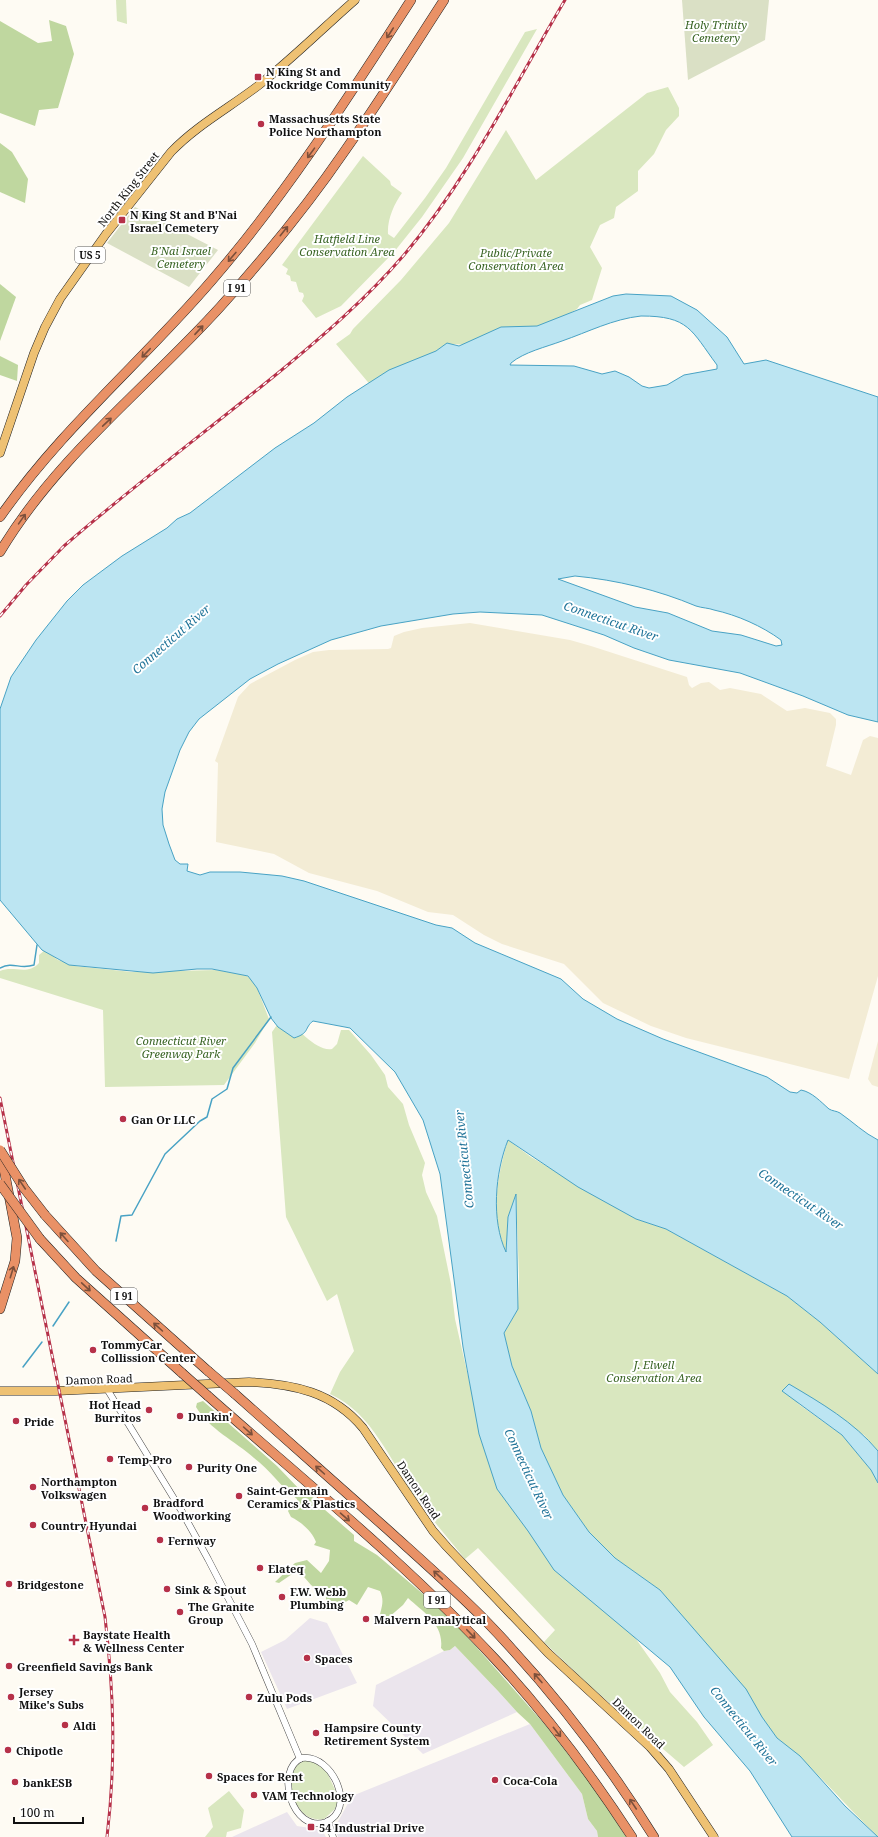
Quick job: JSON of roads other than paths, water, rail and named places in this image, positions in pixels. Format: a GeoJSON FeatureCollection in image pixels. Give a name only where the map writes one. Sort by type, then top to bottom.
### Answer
{"type":"FeatureCollection","features":[{"type":"Feature","properties":{"kind":"highway","name":"I 91"},"geometry":{"type":"LineString","coordinates":[[0,517],[50,452],[171,326],[256,227],[322,136],[411,0]]}},
{"type":"Feature","properties":{"kind":"highway","name":"I 91"},"geometry":{"type":"LineString","coordinates":[[0,552],[27,512],[62,468],[187,342],[230,296],[277,240],[343,153],[444,0]]}},
{"type":"Feature","properties":{"kind":"highway"},"geometry":{"type":"LineString","coordinates":[[0,1147],[17,1238],[15,1261],[0,1309]]}},
{"type":"Feature","properties":{"kind":"highway","name":"I 91"},"geometry":{"type":"LineString","coordinates":[[0,1150],[24,1188],[45,1215],[96,1271],[436,1573],[500,1637],[549,1692],[583,1734],[626,1793],[654,1837]]}},
{"type":"Feature","properties":{"kind":"highway","name":"I 91"},"geometry":{"type":"LineString","coordinates":[[0,1184],[40,1238],[76,1278],[434,1597],[483,1647],[527,1696],[569,1748],[595,1782],[632,1837]]}},
{"type":"Feature","properties":{"kind":"main road","name":"North King Street"},"geometry":{"type":"LineString","coordinates":[[0,453],[20,390],[45,327],[60,299],[107,233],[183,139],[215,114],[260,84],[355,0]]}},
{"type":"Feature","properties":{"kind":"main road","name":"Damon Road"},"geometry":{"type":"LineString","coordinates":[[0,1391],[30,1392],[249,1382],[274,1383],[304,1389],[328,1400],[345,1411],[363,1428],[443,1543],[544,1649],[650,1747],[669,1769],[714,1837]]}},
{"type":"Feature","properties":{"kind":"street"},"geometry":{"type":"LineString","coordinates":[[107,1389],[180,1508],[207,1556],[252,1644],[300,1759]]}},
{"type":"Feature","properties":{"kind":"street"},"geometry":{"type":"LineString","coordinates":[[312,1758],[324,1764],[340,1792],[341,1800],[339,1808],[334,1817],[328,1821],[319,1823],[307,1821],[298,1815],[295,1809],[289,1787],[288,1776],[293,1765],[300,1759],[312,1758]]}},
{"type":"Feature","properties":{"kind":"street"},"geometry":{"type":"LineString","coordinates":[[328,1821],[333,1837]]}},
{"type":"Feature","properties":{"kind":"water","name":"Connecticut River"},"geometry":{"type":"Polygon","coordinates":[[[626,294],[671,296],[697,310],[727,337],[744,364],[766,360],[878,397],[878,722],[848,715],[803,696],[740,673],[669,660],[634,648],[604,635],[542,615],[480,612],[453,614],[381,626],[331,640],[278,664],[250,679],[199,719],[189,732],[180,750],[165,792],[162,809],[163,825],[175,860],[180,864],[188,864],[187,871],[200,875],[210,872],[240,872],[282,876],[304,881],[436,925],[452,928],[475,943],[561,979],[583,999],[617,1019],[663,1039],[767,1077],[790,1092],[797,1093],[801,1090],[805,1091],[829,1109],[840,1113],[863,1131],[878,1140],[878,1374],[820,1322],[787,1296],[666,1229],[636,1219],[578,1187],[508,1140],[500,1167],[496,1196],[498,1226],[506,1252],[508,1217],[516,1194],[518,1309],[504,1333],[512,1366],[531,1411],[541,1448],[563,1495],[589,1532],[615,1558],[660,1590],[746,1689],[762,1717],[777,1738],[800,1756],[845,1806],[878,1837],[792,1837],[750,1771],[704,1717],[670,1667],[554,1570],[497,1489],[479,1434],[463,1347],[440,1174],[423,1120],[395,1072],[350,1028],[313,1021],[305,1032],[294,1038],[278,1027],[271,1018],[257,988],[248,976],[212,969],[153,973],[69,965],[42,950],[0,900],[0,709],[11,677],[36,640],[67,601],[83,585],[122,556],[167,528],[177,519],[190,513],[275,448],[314,423],[347,397],[389,370],[436,351],[447,343],[459,346],[501,327],[537,326],[613,296],[626,294]],[[641,316],[620,320],[535,350],[516,359],[510,365],[574,366],[602,374],[615,371],[629,377],[642,386],[649,388],[667,385],[684,375],[717,369],[717,365],[687,327],[679,322],[669,319],[641,316]],[[575,576],[558,579],[635,607],[668,613],[712,631],[741,635],[776,646],[782,645],[781,640],[766,630],[732,615],[696,606],[637,586],[575,576]]]}},
{"type":"Feature","properties":{"kind":"water"},"geometry":{"type":"Polygon","coordinates":[[[789,1384],[848,1422],[878,1451],[878,1483],[871,1470],[842,1435],[782,1391],[789,1384]]]}},
{"type":"Feature","properties":{"kind":"waterway"},"geometry":{"type":"LineString","coordinates":[[0,968],[9,965],[24,967],[34,965],[37,945]]}},
{"type":"Feature","properties":{"kind":"waterway"},"geometry":{"type":"LineString","coordinates":[[116,1241],[121,1216],[132,1215],[165,1154],[200,1121],[207,1117],[212,1099],[227,1089],[233,1068],[271,1017]]}},
{"type":"Feature","properties":{"kind":"waterway"},"geometry":{"type":"LineString","coordinates":[[53,1326],[69,1302]]}},
{"type":"Feature","properties":{"kind":"waterway"},"geometry":{"type":"LineString","coordinates":[[23,1367],[42,1342]]}},
{"type":"Feature","properties":{"kind":"railway"},"geometry":{"type":"LineString","coordinates":[[0,616],[26,585],[64,546],[278,373],[344,317],[390,271],[427,225],[470,163],[565,0]]}},
{"type":"Feature","properties":{"kind":"railway"},"geometry":{"type":"LineString","coordinates":[[0,1098],[105,1617],[113,1727],[112,1781],[107,1837]]}},
{"type":"Feature","properties":{"kind":"place","name":"N King St and Rockridge Community"},"geometry":{"type":"Point","coordinates":[258,77]}},
{"type":"Feature","properties":{"kind":"place","name":"Massachusetts State Police Northampton"},"geometry":{"type":"Point","coordinates":[261,124]}},
{"type":"Feature","properties":{"kind":"place","name":"N King St and B'Nai Israel Cemetery"},"geometry":{"type":"Point","coordinates":[122,220]}},
{"type":"Feature","properties":{"kind":"place","name":"Gan Or LLC"},"geometry":{"type":"Point","coordinates":[123,1119]}},
{"type":"Feature","properties":{"kind":"place","name":"TommyCar Collission Center"},"geometry":{"type":"Point","coordinates":[93,1350]}},
{"type":"Feature","properties":{"kind":"place","name":"Hot Head Burritos"},"geometry":{"type":"Point","coordinates":[149,1410]}},
{"type":"Feature","properties":{"kind":"place","name":"Dunkin'"},"geometry":{"type":"Point","coordinates":[180,1416]}},
{"type":"Feature","properties":{"kind":"place","name":"Pride"},"geometry":{"type":"Point","coordinates":[16,1421]}},
{"type":"Feature","properties":{"kind":"place","name":"Temp-Pro"},"geometry":{"type":"Point","coordinates":[110,1459]}},
{"type":"Feature","properties":{"kind":"place","name":"Purity One"},"geometry":{"type":"Point","coordinates":[189,1467]}},
{"type":"Feature","properties":{"kind":"place","name":"Northampton Volkswagen"},"geometry":{"type":"Point","coordinates":[33,1487]}},
{"type":"Feature","properties":{"kind":"place","name":"Saint-Germain Ceramics & Plastics"},"geometry":{"type":"Point","coordinates":[239,1496]}},
{"type":"Feature","properties":{"kind":"place","name":"Bradford Woodworking"},"geometry":{"type":"Point","coordinates":[145,1508]}},
{"type":"Feature","properties":{"kind":"place","name":"Country Hyundai"},"geometry":{"type":"Point","coordinates":[33,1525]}},
{"type":"Feature","properties":{"kind":"place","name":"Fernway"},"geometry":{"type":"Point","coordinates":[160,1540]}},
{"type":"Feature","properties":{"kind":"place","name":"Elateq"},"geometry":{"type":"Point","coordinates":[260,1568]}},
{"type":"Feature","properties":{"kind":"place","name":"Bridgestone"},"geometry":{"type":"Point","coordinates":[9,1584]}},
{"type":"Feature","properties":{"kind":"place","name":"Sink & Spout"},"geometry":{"type":"Point","coordinates":[167,1589]}},
{"type":"Feature","properties":{"kind":"place","name":"F.W. Webb Plumbing"},"geometry":{"type":"Point","coordinates":[282,1597]}},
{"type":"Feature","properties":{"kind":"place","name":"The Granite Group"},"geometry":{"type":"Point","coordinates":[180,1612]}},
{"type":"Feature","properties":{"kind":"place","name":"Malvern Panalytical"},"geometry":{"type":"Point","coordinates":[366,1619]}},
{"type":"Feature","properties":{"kind":"place","name":"Baystate Health & Wellness Center"},"geometry":{"type":"Point","coordinates":[74,1640]}},
{"type":"Feature","properties":{"kind":"place","name":"Spaces"},"geometry":{"type":"Point","coordinates":[307,1658]}},
{"type":"Feature","properties":{"kind":"place","name":"Greenfield Savings Bank"},"geometry":{"type":"Point","coordinates":[9,1666]}},
{"type":"Feature","properties":{"kind":"place","name":"Jersey Mike's Subs"},"geometry":{"type":"Point","coordinates":[11,1697]}},
{"type":"Feature","properties":{"kind":"place","name":"Zulu Pods"},"geometry":{"type":"Point","coordinates":[249,1697]}},
{"type":"Feature","properties":{"kind":"place","name":"Aldi"},"geometry":{"type":"Point","coordinates":[65,1725]}},
{"type":"Feature","properties":{"kind":"place","name":"Hampsire County Retirement System"},"geometry":{"type":"Point","coordinates":[316,1733]}},
{"type":"Feature","properties":{"kind":"place","name":"Chipotle"},"geometry":{"type":"Point","coordinates":[8,1750]}},
{"type":"Feature","properties":{"kind":"place","name":"Spaces for Rent"},"geometry":{"type":"Point","coordinates":[209,1776]}},
{"type":"Feature","properties":{"kind":"place","name":"Coca-Cola"},"geometry":{"type":"Point","coordinates":[495,1780]}},
{"type":"Feature","properties":{"kind":"place","name":"bankESB"},"geometry":{"type":"Point","coordinates":[15,1782]}},
{"type":"Feature","properties":{"kind":"place","name":"VAM Technology"},"geometry":{"type":"Point","coordinates":[254,1795]}},
{"type":"Feature","properties":{"kind":"place","name":"54 Industrial Drive"},"geometry":{"type":"Point","coordinates":[311,1827]}},
{"type":"Feature","properties":{"kind":"park label","name":"Holy Trinity Cemetery"},"geometry":{"type":"Point","coordinates":[716,30]}},
{"type":"Feature","properties":{"kind":"park label","name":"Hatfield Line Conservation Area"},"geometry":{"type":"Point","coordinates":[347,244]}},
{"type":"Feature","properties":{"kind":"park label","name":"B'Nai Israel Cemetery"},"geometry":{"type":"Point","coordinates":[181,256]}},
{"type":"Feature","properties":{"kind":"park label","name":"Public/Private Conservation Area"},"geometry":{"type":"Point","coordinates":[516,258]}},
{"type":"Feature","properties":{"kind":"park label","name":"Connecticut River Greenway Park"},"geometry":{"type":"Point","coordinates":[181,1046]}},
{"type":"Feature","properties":{"kind":"park label","name":"J. Elwell Conservation Area"},"geometry":{"type":"Point","coordinates":[654,1370]}}]}
